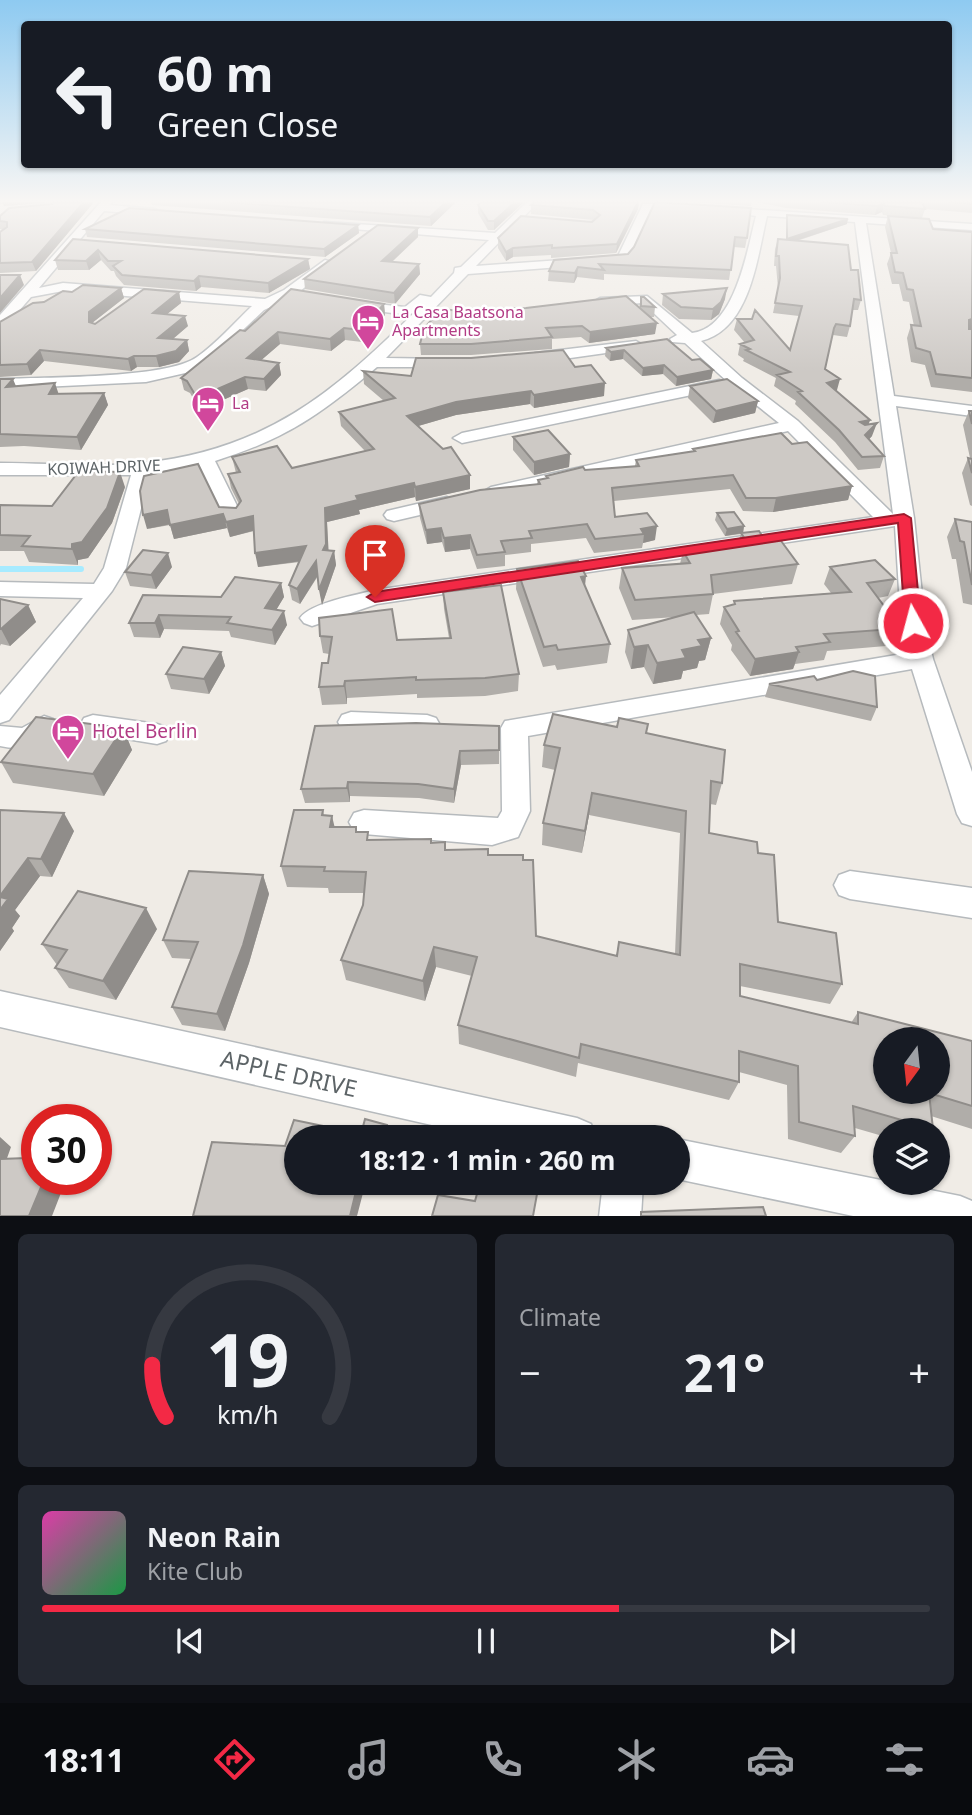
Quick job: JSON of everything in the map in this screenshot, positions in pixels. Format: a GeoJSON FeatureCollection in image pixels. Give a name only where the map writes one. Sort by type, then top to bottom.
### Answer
{"type":"FeatureCollection","features":[{"type":"Feature","properties":{"kind":"street"},"geometry":{"type":"LineString","coordinates":[[0,324],[26,294],[32,278],[53,259]]}},
{"type":"Feature","properties":{"kind":"street","name":"KOIWAH DRIVE"},"geometry":{"type":"LineString","coordinates":[[0,469],[142,469],[205,458],[277,432],[322,404],[373,362],[442,287],[478,259]]}},
{"type":"Feature","properties":{"kind":"street"},"geometry":{"type":"LineString","coordinates":[[466,270],[622,259]]}},
{"type":"Feature","properties":{"kind":"street"},"geometry":{"type":"LineString","coordinates":[[520,359],[710,334],[723,323],[741,291],[750,259]]}},
{"type":"Feature","properties":{"kind":"street"},"geometry":{"type":"LineString","coordinates":[[865,259],[874,327],[889,400],[897,519],[911,608],[921,659],[969,797]]}},
{"type":"Feature","properties":{"kind":"street"},"geometry":{"type":"LineString","coordinates":[[26,294],[59,287],[265,303],[296,294],[326,261]]}},
{"type":"Feature","properties":{"kind":"street"},"geometry":{"type":"LineString","coordinates":[[520,268],[536,279]]}},
{"type":"Feature","properties":{"kind":"street"},"geometry":{"type":"LineString","coordinates":[[344,302],[408,312],[442,287]]}},
{"type":"Feature","properties":{"kind":"street"},"geometry":{"type":"LineString","coordinates":[[125,307],[143,293]]}},
{"type":"Feature","properties":{"kind":"street"},"geometry":{"type":"LineString","coordinates":[[582,304],[643,299],[736,381],[792,425],[897,519]]}},
{"type":"Feature","properties":{"kind":"street"},"geometry":{"type":"LineString","coordinates":[[0,384],[146,377],[175,372],[202,361],[265,303]]}},
{"type":"Feature","properties":{"kind":"street"},"geometry":{"type":"LineString","coordinates":[[420,313],[444,313]]}},
{"type":"Feature","properties":{"kind":"street"},"geometry":{"type":"LineString","coordinates":[[373,362],[459,363]]}},
{"type":"Feature","properties":{"kind":"street"},"geometry":{"type":"LineString","coordinates":[[462,438],[736,381]]}},
{"type":"Feature","properties":{"kind":"street"},"geometry":{"type":"LineString","coordinates":[[889,400],[972,411]]}},
{"type":"Feature","properties":{"kind":"street"},"geometry":{"type":"LineString","coordinates":[[394,515],[792,425]]}},
{"type":"Feature","properties":{"kind":"street"},"geometry":{"type":"LineString","coordinates":[[205,458],[232,516]]}},
{"type":"Feature","properties":{"kind":"street"},"geometry":{"type":"LineString","coordinates":[[0,713],[101,591],[119,558],[142,469]]}},
{"type":"Feature","properties":{"kind":"street"},"geometry":{"type":"LineString","coordinates":[[313,618],[327,611],[375,597],[897,519]]}},
{"type":"Feature","properties":{"kind":"street"},"geometry":{"type":"LineString","coordinates":[[0,589],[101,591]]}},
{"type":"Feature","properties":{"kind":"street"},"geometry":{"type":"LineString","coordinates":[[487,727],[514,728],[921,659]]}},
{"type":"Feature","properties":{"kind":"street"},"geometry":{"type":"LineString","coordinates":[[0,736],[19,740],[33,737],[50,721],[57,720],[156,734]]}},
{"type":"Feature","properties":{"kind":"street"},"geometry":{"type":"LineString","coordinates":[[351,722],[446,726]]}},
{"type":"Feature","properties":{"kind":"street"},"geometry":{"type":"LineString","coordinates":[[364,822],[492,832],[508,828],[516,811],[514,728]]}},
{"type":"Feature","properties":{"kind":"street"},"geometry":{"type":"LineString","coordinates":[[850,885],[972,903]]}},
{"type":"Feature","properties":{"kind":"street","name":"APPLE DRIVE"},"geometry":{"type":"LineString","coordinates":[[0,1009],[519,1125]]}},
{"type":"Feature","properties":{"kind":"street"},"geometry":{"type":"LineString","coordinates":[[690,1162],[960,1216]]}},
{"type":"Feature","properties":{"kind":"street"},"geometry":{"type":"LineString","coordinates":[[620,1216],[622,1195]]}},
{"type":"Feature","properties":{"kind":"building"},"geometry":{"type":"Polygon","coordinates":[[[0,259],[35,259],[32,262],[0,263],[0,259]]]}},
{"type":"Feature","properties":{"kind":"building"},"geometry":{"type":"Polygon","coordinates":[[[56,259],[88,259],[86,261],[56,259]]]}},
{"type":"Feature","properties":{"kind":"building"},"geometry":{"type":"Polygon","coordinates":[[[106,259],[308,259],[268,283],[199,276],[194,281],[122,275],[113,266],[121,261],[106,259]]]}},
{"type":"Feature","properties":{"kind":"building"},"geometry":{"type":"Polygon","coordinates":[[[332,259],[384,259],[382,261],[419,264],[394,293],[304,279],[332,259]]]}},
{"type":"Feature","properties":{"kind":"building"},"geometry":{"type":"Polygon","coordinates":[[[732,259],[731,270],[599,264],[604,270],[578,267],[575,273],[549,271],[554,260],[732,259]]]}},
{"type":"Feature","properties":{"kind":"building"},"geometry":{"type":"Polygon","coordinates":[[[779,259],[850,259],[851,270],[858,270],[861,300],[854,299],[850,326],[836,324],[825,369],[840,379],[827,383],[870,420],[860,422],[865,425],[877,423],[865,435],[884,456],[862,457],[839,430],[798,392],[802,391],[777,375],[790,372],[746,350],[750,349],[740,344],[754,340],[737,319],[752,319],[755,310],[790,350],[802,306],[775,303],[780,278],[779,259]]]}},
{"type":"Feature","properties":{"kind":"building"},"geometry":{"type":"Polygon","coordinates":[[[892,259],[972,259],[972,319],[969,320],[969,329],[972,329],[972,378],[936,374],[930,352],[916,348],[911,325],[921,326],[913,290],[907,289],[903,273],[895,272],[892,259]]]}},
{"type":"Feature","properties":{"kind":"building"},"geometry":{"type":"Polygon","coordinates":[[[0,275],[20,275],[0,298],[0,275]]]}},
{"type":"Feature","properties":{"kind":"building"},"geometry":{"type":"Polygon","coordinates":[[[83,285],[121,288],[89,312],[89,322],[95,324],[144,289],[179,292],[153,313],[185,316],[158,338],[187,340],[176,351],[156,356],[134,356],[128,359],[40,350],[27,364],[0,365],[0,322],[33,303],[44,302],[63,291],[72,292],[83,285]]]}},
{"type":"Feature","properties":{"kind":"building"},"geometry":{"type":"Polygon","coordinates":[[[727,288],[721,302],[713,309],[681,307],[663,294],[727,288]]]}},
{"type":"Feature","properties":{"kind":"building"},"geometry":{"type":"Polygon","coordinates":[[[291,289],[384,304],[361,330],[344,328],[330,339],[278,332],[247,358],[279,363],[264,379],[245,377],[197,398],[187,381],[181,378],[240,330],[245,331],[291,289]]]}},
{"type":"Feature","properties":{"kind":"building"},"geometry":{"type":"Polygon","coordinates":[[[626,296],[657,323],[590,332],[582,326],[546,328],[552,337],[471,344],[420,344],[424,328],[442,309],[489,314],[492,309],[526,308],[626,296]]]}},
{"type":"Feature","properties":{"kind":"building"},"geometry":{"type":"Polygon","coordinates":[[[641,297],[644,297],[655,307],[641,306],[641,297]]]}},
{"type":"Feature","properties":{"kind":"building"},"geometry":{"type":"Polygon","coordinates":[[[667,339],[692,360],[700,359],[713,370],[677,377],[664,365],[643,368],[624,350],[611,352],[606,348],[667,339]]]}},
{"type":"Feature","properties":{"kind":"building"},"geometry":{"type":"Polygon","coordinates":[[[563,350],[575,367],[591,365],[605,383],[534,395],[531,391],[456,402],[407,416],[443,449],[451,447],[470,475],[415,487],[414,483],[356,496],[358,500],[325,508],[326,544],[323,550],[334,551],[319,590],[316,561],[297,589],[289,585],[306,546],[255,553],[253,516],[226,522],[223,514],[170,525],[167,510],[143,515],[140,491],[144,476],[198,464],[219,507],[236,508],[241,501],[228,474],[240,472],[232,457],[277,446],[292,468],[374,449],[339,412],[395,398],[363,371],[411,376],[416,358],[471,358],[563,350]]]}},
{"type":"Feature","properties":{"kind":"building"},"geometry":{"type":"Polygon","coordinates":[[[0,379],[13,379],[6,387],[55,383],[49,394],[104,393],[77,437],[0,434],[0,379]]]}},
{"type":"Feature","properties":{"kind":"building"},"geometry":{"type":"Polygon","coordinates":[[[727,379],[758,401],[716,411],[690,386],[727,379]]]}},
{"type":"Feature","properties":{"kind":"building"},"geometry":{"type":"Polygon","coordinates":[[[548,430],[570,454],[534,462],[513,437],[548,430]]]}},
{"type":"Feature","properties":{"kind":"building"},"geometry":{"type":"Polygon","coordinates":[[[781,433],[792,444],[807,442],[852,486],[776,498],[746,498],[733,475],[612,488],[615,517],[647,513],[657,526],[641,529],[644,534],[595,539],[587,524],[529,531],[532,538],[501,541],[505,552],[477,555],[470,535],[444,538],[441,528],[426,530],[419,504],[480,490],[540,484],[538,480],[548,478],[546,476],[583,467],[585,470],[639,466],[636,460],[781,433]]]}},
{"type":"Feature","properties":{"kind":"building"},"geometry":{"type":"Polygon","coordinates":[[[79,471],[120,472],[107,508],[82,542],[72,544],[72,549],[22,546],[30,536],[0,535],[0,505],[52,506],[79,471]]]}},
{"type":"Feature","properties":{"kind":"building"},"geometry":{"type":"Polygon","coordinates":[[[734,512],[744,526],[727,529],[717,513],[734,512]]]}},
{"type":"Feature","properties":{"kind":"building"},"geometry":{"type":"Polygon","coordinates":[[[955,519],[972,522],[972,585],[964,542],[960,541],[955,519]]]}},
{"type":"Feature","properties":{"kind":"building"},"geometry":{"type":"Polygon","coordinates":[[[759,531],[763,537],[776,534],[798,564],[711,575],[713,594],[635,600],[622,568],[690,563],[683,551],[722,547],[718,542],[745,539],[741,533],[759,531]]]}},
{"type":"Feature","properties":{"kind":"building"},"geometry":{"type":"Polygon","coordinates":[[[143,550],[168,553],[151,575],[125,572],[143,550]]]}},
{"type":"Feature","properties":{"kind":"building"},"geometry":{"type":"Polygon","coordinates":[[[875,560],[895,579],[867,583],[890,614],[884,615],[894,629],[824,634],[830,642],[796,647],[799,652],[755,659],[736,632],[739,631],[724,607],[735,604],[734,601],[851,592],[830,567],[875,560]]]}},
{"type":"Feature","properties":{"kind":"building"},"geometry":{"type":"Polygon","coordinates":[[[578,561],[586,576],[581,577],[610,644],[558,650],[556,645],[544,647],[517,569],[578,561]]]}},
{"type":"Feature","properties":{"kind":"building"},"geometry":{"type":"Polygon","coordinates":[[[235,577],[281,583],[265,608],[284,611],[272,630],[227,623],[231,617],[159,615],[155,623],[129,623],[143,595],[221,597],[235,577]]]}},
{"type":"Feature","properties":{"kind":"building"},"geometry":{"type":"Polygon","coordinates":[[[501,585],[519,674],[485,678],[416,680],[416,677],[345,681],[344,686],[319,687],[322,663],[328,663],[332,637],[320,636],[319,618],[392,609],[397,640],[451,638],[443,592],[501,585]]]}},
{"type":"Feature","properties":{"kind":"building"},"geometry":{"type":"Polygon","coordinates":[[[0,599],[28,605],[1,629],[0,629],[0,599]]]}},
{"type":"Feature","properties":{"kind":"building"},"geometry":{"type":"Polygon","coordinates":[[[694,612],[711,638],[698,640],[702,646],[682,650],[686,658],[657,663],[648,645],[634,647],[628,630],[694,612]]]}},
{"type":"Feature","properties":{"kind":"building"},"geometry":{"type":"Polygon","coordinates":[[[183,647],[221,652],[204,679],[166,674],[183,647]]]}},
{"type":"Feature","properties":{"kind":"building"},"geometry":{"type":"Polygon","coordinates":[[[853,671],[875,676],[877,707],[769,684],[814,676],[817,680],[853,671]]]}},
{"type":"Feature","properties":{"kind":"building"},"geometry":{"type":"Polygon","coordinates":[[[553,714],[617,727],[619,718],[648,724],[646,733],[725,750],[722,783],[711,781],[709,833],[757,842],[758,853],[774,855],[778,922],[836,933],[842,984],[740,964],[740,996],[858,1024],[858,1012],[917,1027],[873,1027],[873,1104],[930,1104],[932,1118],[895,1118],[853,1106],[855,1136],[799,1122],[798,1066],[739,1051],[739,1082],[581,1044],[579,1058],[458,1025],[477,957],[434,947],[423,981],[341,960],[363,905],[366,872],[324,871],[325,867],[281,866],[294,810],[323,810],[322,815],[332,816],[330,827],[356,827],[356,832],[368,832],[367,840],[431,839],[431,843],[445,842],[445,850],[488,849],[488,855],[523,855],[523,860],[533,860],[536,936],[617,956],[619,942],[680,955],[686,811],[592,793],[585,831],[543,823],[560,748],[544,745],[553,714]]]}},
{"type":"Feature","properties":{"kind":"building"},"geometry":{"type":"Polygon","coordinates":[[[36,717],[123,728],[93,774],[1,762],[36,717]]]}},
{"type":"Feature","properties":{"kind":"building"},"geometry":{"type":"Polygon","coordinates":[[[416,723],[499,726],[499,750],[460,751],[454,789],[418,784],[348,782],[347,788],[301,789],[315,726],[416,723]]]}},
{"type":"Feature","properties":{"kind":"building"},"geometry":{"type":"Polygon","coordinates":[[[0,810],[64,813],[41,859],[28,858],[0,896],[0,810]]]}},
{"type":"Feature","properties":{"kind":"building"},"geometry":{"type":"Polygon","coordinates":[[[189,871],[263,875],[243,945],[217,1014],[172,1007],[198,942],[163,940],[189,871]]]}},
{"type":"Feature","properties":{"kind":"building"},"geometry":{"type":"Polygon","coordinates":[[[78,891],[146,908],[103,981],[55,968],[67,950],[42,944],[78,891]]]}},
{"type":"Feature","properties":{"kind":"building"},"geometry":{"type":"Polygon","coordinates":[[[0,897],[8,899],[0,910],[0,897]]]}},
{"type":"Feature","properties":{"kind":"building"},"geometry":{"type":"Polygon","coordinates":[[[950,1035],[972,1041],[972,1106],[950,1099],[950,1035]]]}},
{"type":"Feature","properties":{"kind":"building"},"geometry":{"type":"Polygon","coordinates":[[[365,1119],[387,1125],[363,1125],[365,1119]]]}},
{"type":"Feature","properties":{"kind":"building"},"geometry":{"type":"Polygon","coordinates":[[[294,1120],[318,1125],[292,1125],[294,1120]]]}},
{"type":"Feature","properties":{"kind":"building"},"geometry":{"type":"Polygon","coordinates":[[[212,1142],[284,1146],[284,1195],[355,1195],[350,1216],[193,1216],[212,1142]]]}},
{"type":"Feature","properties":{"kind":"building"},"geometry":{"type":"Polygon","coordinates":[[[21,1158],[21,1195],[38,1195],[29,1216],[0,1216],[0,1159],[21,1158]]]}},
{"type":"Feature","properties":{"kind":"building"},"geometry":{"type":"Polygon","coordinates":[[[438,1195],[475,1201],[477,1195],[537,1195],[533,1216],[432,1216],[438,1195]]]}},
{"type":"Feature","properties":{"kind":"building"},"geometry":{"type":"Polygon","coordinates":[[[763,1207],[766,1216],[641,1216],[641,1212],[763,1207]]]}},
{"type":"Feature","properties":{"kind":"waterway"},"geometry":{"type":"LineString","coordinates":[[0,569],[81,569]]}},
{"type":"Feature","properties":{"kind":"place","name":"La Casa Baatsona Apartments"},"geometry":{"type":"Point","coordinates":[368,351]}},
{"type":"Feature","properties":{"kind":"place","name":"La"},"geometry":{"type":"Point","coordinates":[208,433]}},
{"type":"Feature","properties":{"kind":"place","name":"Hotel Berlin"},"geometry":{"type":"Point","coordinates":[68,761]}},
{"type":"Feature","properties":{"kind":"route"},"geometry":{"type":"LineString","coordinates":[[375,597],[904,518],[913,623]]}}]}
